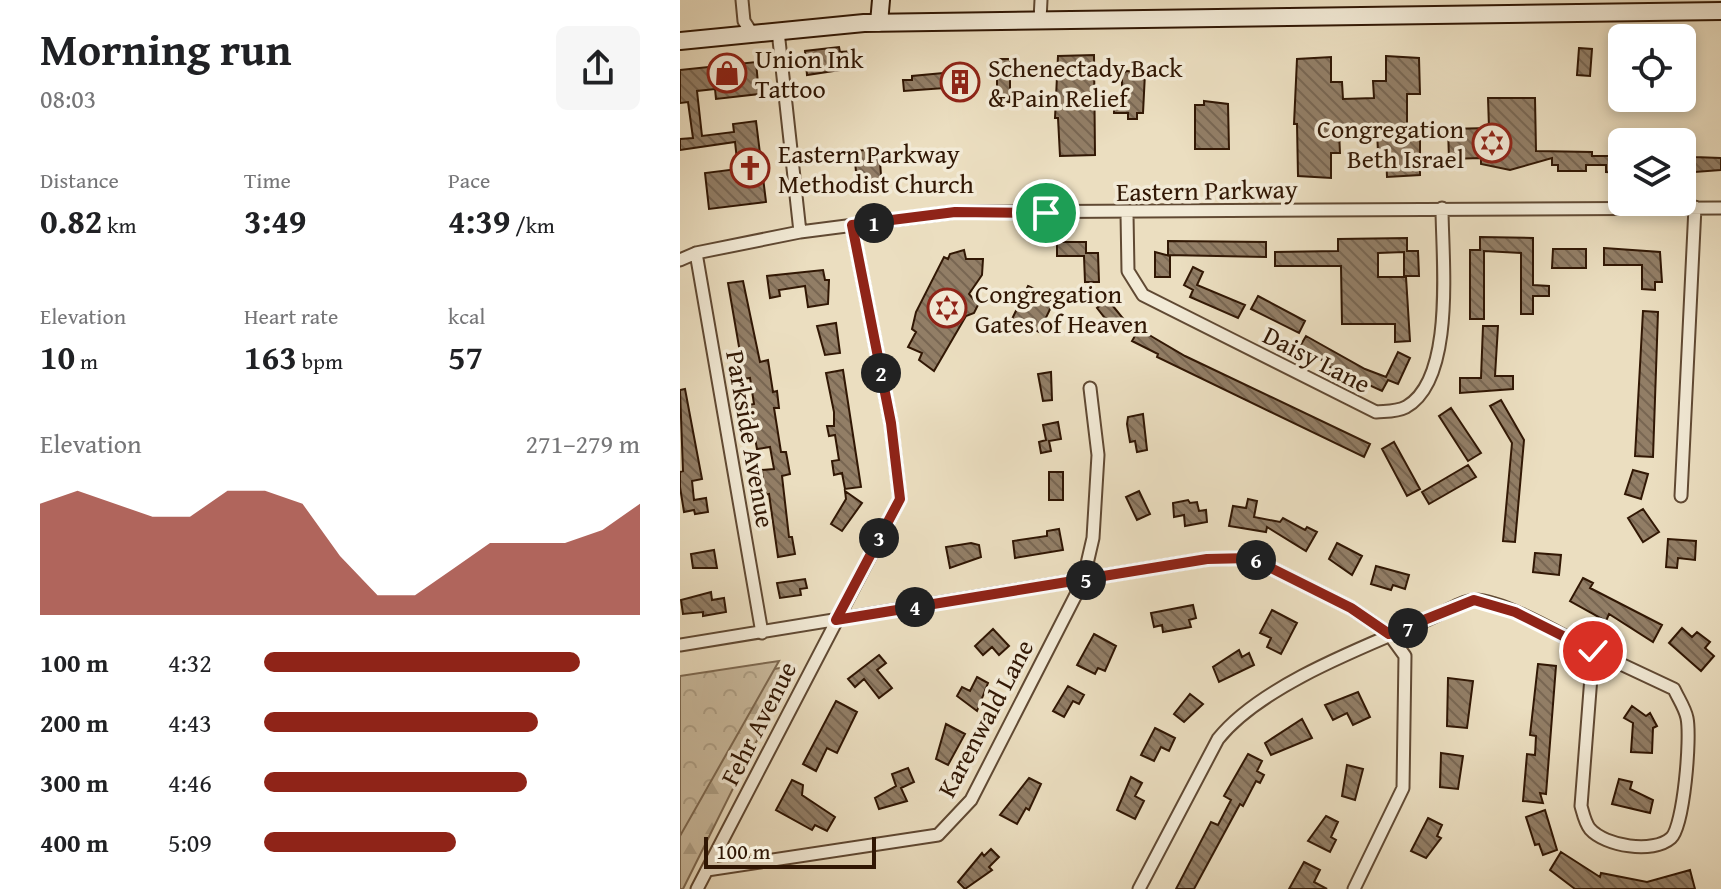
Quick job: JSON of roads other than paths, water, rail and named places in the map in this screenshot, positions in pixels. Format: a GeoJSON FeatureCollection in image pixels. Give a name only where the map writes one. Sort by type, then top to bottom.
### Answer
{"type":"FeatureCollection","features":[{"type":"Feature","properties":{"kind":"main road"},"geometry":{"type":"LineString","coordinates":[[879,23],[881,0]]}},
{"type":"Feature","properties":{"kind":"main road"},"geometry":{"type":"LineString","coordinates":[[680,41],[751,32],[879,23],[1684,5],[1721,11]]}},
{"type":"Feature","properties":{"kind":"street"},"geometry":{"type":"LineString","coordinates":[[742,0],[744,21],[751,32]]}},
{"type":"Feature","properties":{"kind":"street"},"geometry":{"type":"LineString","coordinates":[[1040,20],[1041,0]]}},
{"type":"Feature","properties":{"kind":"street"},"geometry":{"type":"LineString","coordinates":[[778,31],[800,232]]}},
{"type":"Feature","properties":{"kind":"street","name":"Eastern Parkway"},"geometry":{"type":"LineString","coordinates":[[680,260],[696,253],[800,232],[955,212],[1127,214],[1608,207]]}},
{"type":"Feature","properties":{"kind":"street","name":"Eastern Parkway"},"geometry":{"type":"LineString","coordinates":[[1696,207],[1721,208]]}},
{"type":"Feature","properties":{"kind":"street","name":"Daisy Lane"},"geometry":{"type":"LineString","coordinates":[[1127,214],[1128,271],[1143,295],[1376,412],[1392,412],[1413,402],[1427,385],[1435,367],[1441,321],[1442,208]]}},
{"type":"Feature","properties":{"kind":"street"},"geometry":{"type":"LineString","coordinates":[[1681,496],[1695,216]]}},
{"type":"Feature","properties":{"kind":"street","name":"Fehr Avenue"},"geometry":{"type":"LineString","coordinates":[[697,889],[900,499],[891,423],[852,225]]}},
{"type":"Feature","properties":{"kind":"street","name":"Eastern Parkway"},"geometry":{"type":"LineString","coordinates":[[680,251],[696,253]]}},
{"type":"Feature","properties":{"kind":"street","name":"Parkside Avenue"},"geometry":{"type":"LineString","coordinates":[[696,253],[762,633]]}},
{"type":"Feature","properties":{"kind":"street","name":"Karenwald Lane"},"geometry":{"type":"LineString","coordinates":[[707,870],[938,835],[971,800],[1083,581],[1093,538],[1098,455],[1090,388]]}},
{"type":"Feature","properties":{"kind":"street"},"geometry":{"type":"LineString","coordinates":[[680,645],[1207,559],[1251,558],[1351,608],[1389,634],[1405,656],[1403,788],[1354,889]]}},
{"type":"Feature","properties":{"kind":"street"},"geometry":{"type":"LineString","coordinates":[[1139,889],[1218,739],[1233,721],[1263,699],[1389,634],[1474,600],[1515,612],[1674,689],[1687,718],[1681,819],[1671,838],[1645,848],[1604,838],[1591,829],[1581,806],[1593,651]]}},
{"type":"Feature","properties":{"kind":"place","name":"Union Ink Tattoo"},"geometry":{"type":"Point","coordinates":[727,73]}},
{"type":"Feature","properties":{"kind":"place","name":"Schenectady Back & Pain Relief"},"geometry":{"type":"Point","coordinates":[960,82]}},
{"type":"Feature","properties":{"kind":"place","name":"Congregation Beth Israel"},"geometry":{"type":"Point","coordinates":[1492,143]}},
{"type":"Feature","properties":{"kind":"place","name":"Eastern Parkway Methodist Church"},"geometry":{"type":"Point","coordinates":[750,168]}},
{"type":"Feature","properties":{"kind":"place","name":"Congregation Gates of Heaven"},"geometry":{"type":"Point","coordinates":[947,308]}}]}
